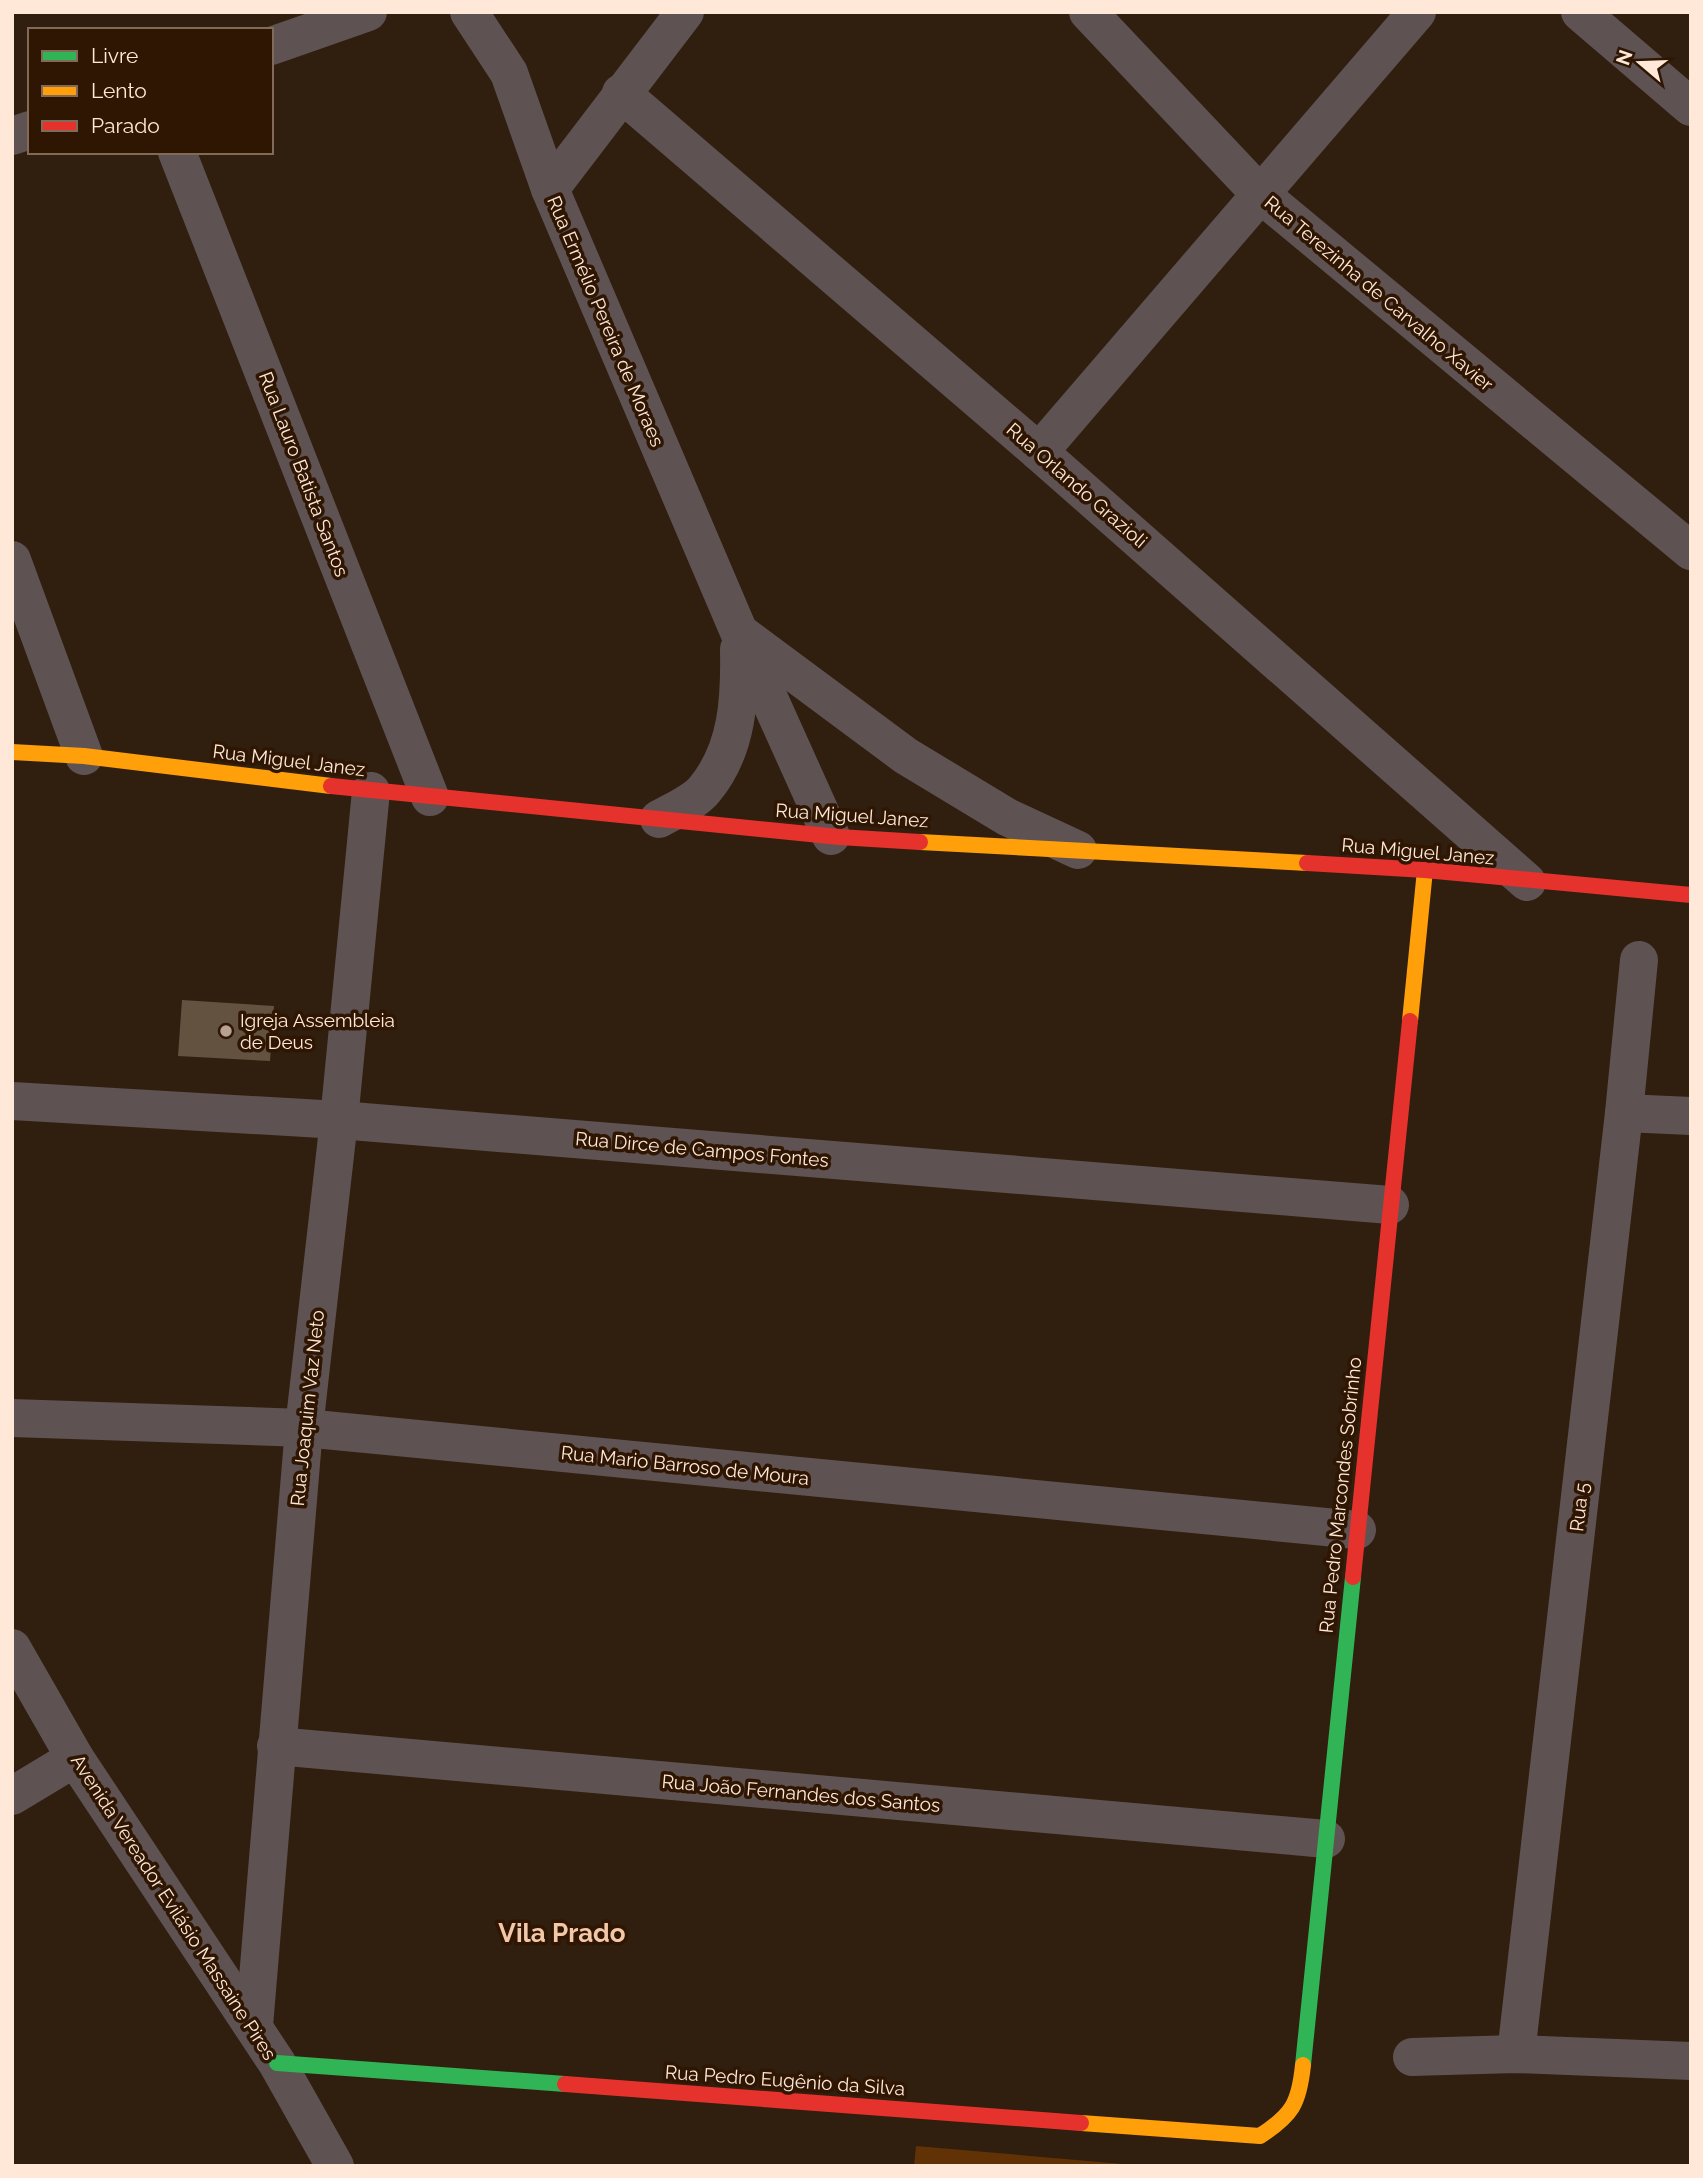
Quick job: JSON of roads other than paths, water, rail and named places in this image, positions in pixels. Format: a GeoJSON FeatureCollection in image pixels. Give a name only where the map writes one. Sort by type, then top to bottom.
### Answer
{"type":"FeatureCollection","features":[{"type":"Feature","properties":{"kind":"street"},"geometry":{"type":"LineString","coordinates":[[273,45],[368,12]]}},
{"type":"Feature","properties":{"kind":"street","name":"Rua Ermélio Pereira de Moraes"},"geometry":{"type":"LineString","coordinates":[[469,12],[509,73],[550,189],[739,632],[831,836]]}},
{"type":"Feature","properties":{"kind":"street"},"geometry":{"type":"LineString","coordinates":[[550,189],[685,12]]}},
{"type":"Feature","properties":{"kind":"street","name":"Rua Terezinha de Carvalho Xavier"},"geometry":{"type":"LineString","coordinates":[[1088,12],[1259,193],[1691,551]]}},
{"type":"Feature","properties":{"kind":"street"},"geometry":{"type":"LineString","coordinates":[[1040,452],[1259,193],[1417,12]]}},
{"type":"Feature","properties":{"kind":"street"},"geometry":{"type":"LineString","coordinates":[[1580,12],[1691,107]]}},
{"type":"Feature","properties":{"kind":"street","name":"Rua Orlando Grazioli"},"geometry":{"type":"LineString","coordinates":[[621,93],[1040,452],[1527,882]]}},
{"type":"Feature","properties":{"kind":"street","name":"Rua Lauro Batista Santos"},"geometry":{"type":"LineString","coordinates":[[178,154],[430,797]]}},
{"type":"Feature","properties":{"kind":"street"},"geometry":{"type":"LineString","coordinates":[[12,560],[84,757]]}},
{"type":"Feature","properties":{"kind":"street"},"geometry":{"type":"LineString","coordinates":[[739,632],[906,756],[1007,817],[1078,850]]}},
{"type":"Feature","properties":{"kind":"street","name":"Rua Ermélio Pereira de Moraes"},"geometry":{"type":"LineString","coordinates":[[659,819],[704,791],[727,754],[740,700],[739,632]]}},
{"type":"Feature","properties":{"kind":"street","name":"Rua Miguel Janez"},"geometry":{"type":"LineString","coordinates":[[12,752],[84,757],[371,791],[831,836],[1425,870],[1527,882],[1691,895]]}},
{"type":"Feature","properties":{"kind":"street","name":"Rua Joaquim Vaz Neto"},"geometry":{"type":"LineString","coordinates":[[254,2026],[304,1428],[339,1120],[371,791]]}},
{"type":"Feature","properties":{"kind":"street","name":"Rua Pedro Marcondes Sobrinho"},"geometry":{"type":"LineString","coordinates":[[1285,2120],[1300,2091],[1425,870]]}},
{"type":"Feature","properties":{"kind":"street","name":"Rua 5"},"geometry":{"type":"LineString","coordinates":[[1516,2054],[1625,1113],[1639,960]]}},
{"type":"Feature","properties":{"kind":"street","name":"Rua Dirce de Campos Fontes"},"geometry":{"type":"LineString","coordinates":[[12,1101],[339,1120],[1390,1205]]}},
{"type":"Feature","properties":{"kind":"street"},"geometry":{"type":"LineString","coordinates":[[1625,1113],[1691,1116]]}},
{"type":"Feature","properties":{"kind":"street","name":"Rua Mario Barroso de Moura"},"geometry":{"type":"LineString","coordinates":[[12,1418],[304,1428],[1357,1530]]}},
{"type":"Feature","properties":{"kind":"street","name":"Avenida Vereador Evilásio Massaine Pires"},"geometry":{"type":"LineString","coordinates":[[12,1648],[75,1758],[278,2063],[335,2166]]}},
{"type":"Feature","properties":{"kind":"street","name":"Rua João Fernandes dos Santos"},"geometry":{"type":"LineString","coordinates":[[276,1746],[1326,1839]]}},
{"type":"Feature","properties":{"kind":"street"},"geometry":{"type":"LineString","coordinates":[[12,1796],[75,1758]]}},
{"type":"Feature","properties":{"kind":"street"},"geometry":{"type":"LineString","coordinates":[[1412,2057],[1516,2054],[1691,2060]]}},
{"type":"Feature","properties":{"kind":"street","name":"Rua Pedro Eugênio da Silva"},"geometry":{"type":"LineString","coordinates":[[278,2063],[1260,2136],[1285,2120]]}},
{"type":"Feature","properties":{"kind":"place","name":"Igreja Assembleia de Deus"},"geometry":{"type":"Point","coordinates":[226,1031]}},
{"type":"Feature","properties":{"kind":"district","name":"Vila Prado"},"geometry":{"type":"Point","coordinates":[562,1933]}}]}
